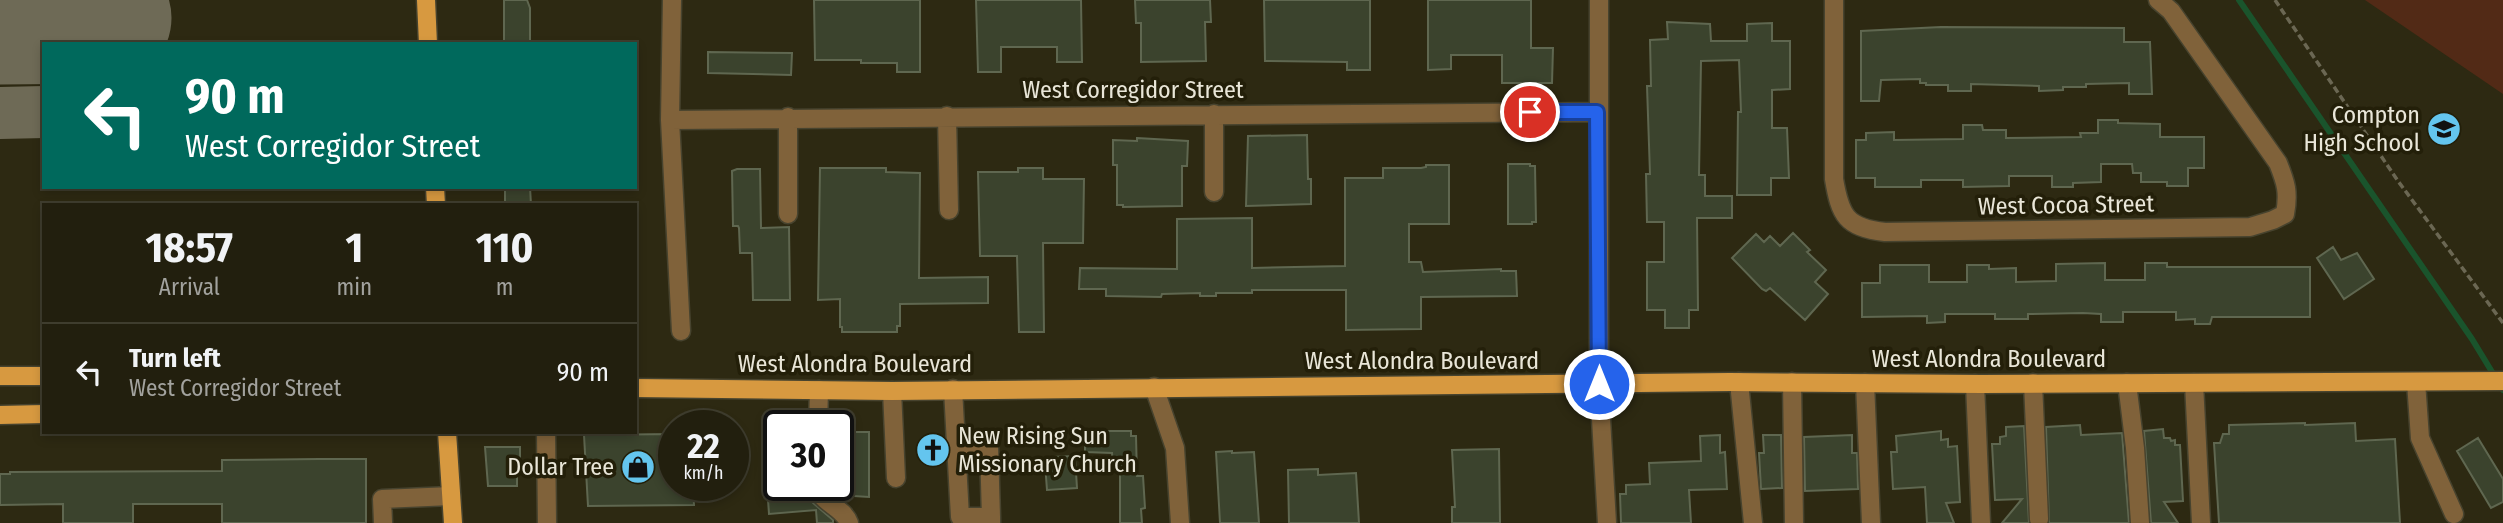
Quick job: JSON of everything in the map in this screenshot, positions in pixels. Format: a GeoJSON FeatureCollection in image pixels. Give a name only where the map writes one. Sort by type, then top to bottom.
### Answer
{"type":"FeatureCollection","features":[{"type":"Feature","properties":{"kind":"main road"},"geometry":{"type":"LineString","coordinates":[[426,0],[428,42]]}},
{"type":"Feature","properties":{"kind":"main road"},"geometry":{"type":"LineString","coordinates":[[0,376],[42,376]]}},
{"type":"Feature","properties":{"kind":"main road","name":"West Alondra Boulevard"},"geometry":{"type":"LineString","coordinates":[[637,388],[892,391],[1739,382],[1975,384],[2503,381]]}},
{"type":"Feature","properties":{"kind":"main road"},"geometry":{"type":"LineString","coordinates":[[0,415],[42,414]]}},
{"type":"Feature","properties":{"kind":"main road"},"geometry":{"type":"LineString","coordinates":[[447,434],[453,523]]}},
{"type":"Feature","properties":{"kind":"street"},"geometry":{"type":"LineString","coordinates":[[672,0],[670,120],[681,331]]}},
{"type":"Feature","properties":{"kind":"street"},"geometry":{"type":"LineString","coordinates":[[1599,0],[1599,384],[1607,523]]}},
{"type":"Feature","properties":{"kind":"street","name":"West Cocoa Street"},"geometry":{"type":"LineString","coordinates":[[1834,0],[1834,179],[1838,204],[1847,220],[1864,230],[1885,232],[2250,227],[2285,214],[2287,184],[2278,163],[2171,11],[2158,0]]}},
{"type":"Feature","properties":{"kind":"street","name":"West Corregidor Street"},"geometry":{"type":"LineString","coordinates":[[670,120],[1597,112]]}},
{"type":"Feature","properties":{"kind":"street"},"geometry":{"type":"LineString","coordinates":[[1214,114],[1214,192]]}},
{"type":"Feature","properties":{"kind":"street"},"geometry":{"type":"LineString","coordinates":[[947,116],[949,210]]}},
{"type":"Feature","properties":{"kind":"street"},"geometry":{"type":"LineString","coordinates":[[788,117],[788,214]]}},
{"type":"Feature","properties":{"kind":"street"},"geometry":{"type":"LineString","coordinates":[[1739,382],[1752,523]]}},
{"type":"Feature","properties":{"kind":"street"},"geometry":{"type":"LineString","coordinates":[[1792,382],[1794,523]]}},
{"type":"Feature","properties":{"kind":"street"},"geometry":{"type":"LineString","coordinates":[[2416,382],[2420,438],[2454,514]]}},
{"type":"Feature","properties":{"kind":"street"},"geometry":{"type":"LineString","coordinates":[[1865,383],[1871,523]]}},
{"type":"Feature","properties":{"kind":"street"},"geometry":{"type":"LineString","coordinates":[[2033,383],[2039,519]]}},
{"type":"Feature","properties":{"kind":"street"},"geometry":{"type":"LineString","coordinates":[[2127,383],[2140,523]]}},
{"type":"Feature","properties":{"kind":"street"},"geometry":{"type":"LineString","coordinates":[[2194,383],[2201,523]]}},
{"type":"Feature","properties":{"kind":"street"},"geometry":{"type":"LineString","coordinates":[[1975,384],[1981,523]]}},
{"type":"Feature","properties":{"kind":"street"},"geometry":{"type":"LineString","coordinates":[[1154,387],[1175,448],[1180,523]]}},
{"type":"Feature","properties":{"kind":"street"},"geometry":{"type":"LineString","coordinates":[[953,389],[956,448],[960,517],[991,520],[989,447],[956,448]]}},
{"type":"Feature","properties":{"kind":"street"},"geometry":{"type":"LineString","coordinates":[[818,410],[819,390]]}},
{"type":"Feature","properties":{"kind":"street"},"geometry":{"type":"LineString","coordinates":[[892,391],[896,478]]}},
{"type":"Feature","properties":{"kind":"street"},"geometry":{"type":"LineString","coordinates":[[546,434],[547,523]]}},
{"type":"Feature","properties":{"kind":"street"},"geometry":{"type":"LineString","coordinates":[[383,522],[382,499],[451,496]]}},
{"type":"Feature","properties":{"kind":"street"},"geometry":{"type":"LineString","coordinates":[[827,501],[845,514],[849,523]]}},
{"type":"Feature","properties":{"kind":"path"},"geometry":{"type":"LineString","coordinates":[[2275,0],[2398,181],[2503,323]]}},
{"type":"Feature","properties":{"kind":"shaded area"},"geometry":{"type":"Polygon","coordinates":[[[2365,0],[2503,0],[2503,94],[2365,0]]]}},
{"type":"Feature","properties":{"kind":"building"},"geometry":{"type":"Polygon","coordinates":[[[504,0],[527,0],[530,8],[530,42],[504,42],[504,0]]]}},
{"type":"Feature","properties":{"kind":"building"},"geometry":{"type":"Polygon","coordinates":[[[814,0],[920,0],[920,72],[897,72],[897,63],[815,60],[814,0]]]}},
{"type":"Feature","properties":{"kind":"building"},"geometry":{"type":"Polygon","coordinates":[[[976,0],[1081,0],[1082,62],[1057,62],[1057,47],[1001,47],[1001,72],[978,72],[976,0]]]}},
{"type":"Feature","properties":{"kind":"building"},"geometry":{"type":"Polygon","coordinates":[[[1135,0],[1210,0],[1211,22],[1205,22],[1206,61],[1141,62],[1141,23],[1136,23],[1135,0]]]}},
{"type":"Feature","properties":{"kind":"building"},"geometry":{"type":"Polygon","coordinates":[[[1264,0],[1370,0],[1370,70],[1347,70],[1347,62],[1265,61],[1264,0]]]}},
{"type":"Feature","properties":{"kind":"building"},"geometry":{"type":"Polygon","coordinates":[[[1428,0],[1531,0],[1531,48],[1553,48],[1552,83],[1502,83],[1502,55],[1451,55],[1451,69],[1428,70],[1428,0]]]}},
{"type":"Feature","properties":{"kind":"building"},"geometry":{"type":"Polygon","coordinates":[[[1667,22],[1710,24],[1711,41],[1747,41],[1747,24],[1772,23],[1772,41],[1790,41],[1790,89],[1772,90],[1772,128],[1787,128],[1789,178],[1771,178],[1771,195],[1737,195],[1738,112],[1741,112],[1739,60],[1701,61],[1699,175],[1705,175],[1705,196],[1732,196],[1732,218],[1697,218],[1698,310],[1689,310],[1689,328],[1665,328],[1665,310],[1647,310],[1647,262],[1664,262],[1664,222],[1647,222],[1646,174],[1650,174],[1647,86],[1651,86],[1650,40],[1668,39],[1667,22]]]}},
{"type":"Feature","properties":{"kind":"building"},"geometry":{"type":"Polygon","coordinates":[[[1941,27],[2124,28],[2124,42],[2150,42],[2152,94],[2129,94],[2129,83],[2086,84],[2086,87],[2039,91],[2039,86],[1971,84],[1971,91],[1948,91],[1948,85],[1926,85],[1920,83],[1920,79],[1881,80],[1879,101],[1861,101],[1861,31],[1941,27]]]}},
{"type":"Feature","properties":{"kind":"building"},"geometry":{"type":"Polygon","coordinates":[[[708,52],[792,53],[791,75],[708,73],[708,52]]]}},
{"type":"Feature","properties":{"kind":"building"},"geometry":{"type":"Polygon","coordinates":[[[2098,120],[2160,124],[2160,137],[2204,137],[2204,168],[2188,168],[2188,186],[2167,186],[2167,182],[2141,182],[2141,173],[2133,173],[2132,164],[2101,164],[2101,182],[2073,183],[2073,187],[2052,187],[2052,176],[2009,176],[2009,186],[1963,187],[1963,180],[1921,180],[1921,187],[1875,187],[1875,178],[1856,178],[1856,140],[1866,140],[1866,133],[1894,132],[1894,140],[1963,139],[1963,125],[1982,125],[1983,130],[2006,130],[2006,138],[2081,137],[2080,133],[2098,133],[2098,120]]]}},
{"type":"Feature","properties":{"kind":"building"},"geometry":{"type":"Polygon","coordinates":[[[1307,135],[1311,204],[1246,206],[1248,136],[1307,135]]]}},
{"type":"Feature","properties":{"kind":"building"},"geometry":{"type":"Polygon","coordinates":[[[1137,138],[1188,141],[1187,166],[1182,166],[1182,206],[1117,205],[1117,165],[1113,165],[1113,140],[1137,141],[1137,138]]]}},
{"type":"Feature","properties":{"kind":"building"},"geometry":{"type":"Polygon","coordinates":[[[1508,164],[1535,166],[1536,222],[1532,224],[1508,224],[1508,164]]]}},
{"type":"Feature","properties":{"kind":"building"},"geometry":{"type":"Polygon","coordinates":[[[1426,165],[1449,165],[1449,224],[1409,224],[1409,262],[1421,262],[1423,272],[1501,269],[1516,271],[1517,296],[1421,297],[1421,329],[1346,330],[1346,290],[1252,290],[1252,293],[1216,293],[1216,296],[1200,296],[1200,293],[1162,294],[1161,297],[1106,296],[1106,289],[1079,289],[1080,268],[1177,269],[1177,219],[1252,218],[1252,268],[1345,266],[1345,178],[1383,178],[1383,168],[1421,168],[1426,165]]]}},
{"type":"Feature","properties":{"kind":"building"},"geometry":{"type":"Polygon","coordinates":[[[820,168],[886,168],[886,172],[920,173],[919,278],[988,277],[988,303],[900,304],[900,326],[897,326],[897,332],[842,332],[840,299],[818,300],[820,168]]]}},
{"type":"Feature","properties":{"kind":"building"},"geometry":{"type":"Polygon","coordinates":[[[1018,168],[1043,168],[1043,179],[1084,179],[1083,243],[1043,243],[1044,332],[1019,332],[1017,256],[980,256],[978,172],[1018,172],[1018,168]]]}},
{"type":"Feature","properties":{"kind":"building"},"geometry":{"type":"Polygon","coordinates":[[[760,169],[761,228],[789,227],[790,300],[753,300],[752,253],[740,253],[739,228],[733,226],[732,171],[760,169]]]}},
{"type":"Feature","properties":{"kind":"building"},"geometry":{"type":"Polygon","coordinates":[[[505,189],[530,189],[531,203],[505,203],[505,189]]]}},
{"type":"Feature","properties":{"kind":"building"},"geometry":{"type":"Polygon","coordinates":[[[1793,233],[1810,250],[1807,252],[1826,270],[1815,282],[1828,294],[1805,320],[1770,288],[1766,291],[1762,289],[1732,258],[1756,234],[1764,242],[1770,236],[1780,246],[1793,233]]]}},
{"type":"Feature","properties":{"kind":"building"},"geometry":{"type":"Polygon","coordinates":[[[2333,247],[2341,260],[2357,253],[2374,279],[2344,299],[2317,258],[2333,247]]]}},
{"type":"Feature","properties":{"kind":"building"},"geometry":{"type":"Polygon","coordinates":[[[2105,263],[2105,280],[2145,280],[2145,263],[2167,263],[2167,267],[2310,267],[2310,317],[2212,317],[2210,324],[2195,324],[2195,319],[2176,320],[2176,312],[2123,312],[2123,322],[2101,322],[2101,314],[2083,313],[2028,314],[2028,319],[1995,319],[1995,314],[1945,314],[1945,322],[1927,323],[1927,316],[1862,317],[1862,283],[1880,283],[1880,265],[1929,265],[1929,282],[1967,282],[1967,265],[1989,265],[1989,269],[2016,268],[2016,282],[2056,281],[2056,264],[2105,263]]]}},
{"type":"Feature","properties":{"kind":"building"},"geometry":{"type":"Polygon","coordinates":[[[2355,423],[2356,441],[2395,439],[2400,523],[2219,523],[2214,443],[2220,443],[2223,434],[2229,434],[2229,425],[2355,423]]]}},
{"type":"Feature","properties":{"kind":"building"},"geometry":{"type":"Polygon","coordinates":[[[2080,425],[2081,435],[2122,433],[2129,523],[2049,523],[2046,427],[2080,425]]]}},
{"type":"Feature","properties":{"kind":"building"},"geometry":{"type":"Polygon","coordinates":[[[2024,426],[2029,523],[2002,523],[2022,499],[1995,500],[1992,444],[2000,444],[2000,437],[2006,436],[2006,427],[2024,426]]]}},
{"type":"Feature","properties":{"kind":"building"},"geometry":{"type":"Polygon","coordinates":[[[2163,429],[2164,438],[2175,440],[2175,445],[2180,445],[2183,501],[2164,502],[2178,523],[2151,523],[2144,431],[2163,429]]]}},
{"type":"Feature","properties":{"kind":"building"},"geometry":{"type":"Polygon","coordinates":[[[1085,431],[1131,431],[1131,436],[1136,436],[1137,476],[1143,476],[1145,508],[1141,509],[1142,523],[1120,523],[1120,466],[1113,467],[1112,453],[1085,452],[1085,431]]]}},
{"type":"Feature","properties":{"kind":"building"},"geometry":{"type":"Polygon","coordinates":[[[1941,431],[1941,440],[1948,439],[1948,447],[1957,446],[1960,502],[1946,503],[1954,523],[1927,523],[1925,487],[1893,489],[1891,452],[1897,452],[1896,436],[1941,431]]]}},
{"type":"Feature","properties":{"kind":"building"},"geometry":{"type":"Polygon","coordinates":[[[854,432],[869,432],[869,497],[854,496],[854,432]]]}},
{"type":"Feature","properties":{"kind":"building"},"geometry":{"type":"Polygon","coordinates":[[[658,434],[658,501],[694,501],[694,505],[588,506],[584,435],[658,434]]]}},
{"type":"Feature","properties":{"kind":"building"},"geometry":{"type":"Polygon","coordinates":[[[1720,435],[1720,453],[1725,452],[1727,489],[1689,490],[1691,523],[1621,523],[1620,494],[1626,494],[1626,485],[1650,484],[1649,463],[1701,461],[1700,436],[1720,435]]]}},
{"type":"Feature","properties":{"kind":"building"},"geometry":{"type":"Polygon","coordinates":[[[1763,435],[1781,435],[1782,488],[1761,489],[1759,453],[1764,453],[1763,435]]]}},
{"type":"Feature","properties":{"kind":"building"},"geometry":{"type":"Polygon","coordinates":[[[1852,435],[1852,453],[1857,453],[1858,489],[1805,491],[1804,437],[1852,435]]]}},
{"type":"Feature","properties":{"kind":"building"},"geometry":{"type":"Polygon","coordinates":[[[2478,438],[2503,479],[2503,502],[2491,508],[2457,451],[2478,438]]]}},
{"type":"Feature","properties":{"kind":"building"},"geometry":{"type":"Polygon","coordinates":[[[485,447],[520,447],[517,486],[488,486],[485,447]]]}},
{"type":"Feature","properties":{"kind":"building"},"geometry":{"type":"Polygon","coordinates":[[[1499,449],[1500,523],[1452,523],[1452,507],[1455,507],[1452,450],[1499,449]]]}},
{"type":"Feature","properties":{"kind":"building"},"geometry":{"type":"Polygon","coordinates":[[[1216,452],[1254,452],[1259,523],[1220,523],[1216,452]]]}},
{"type":"Feature","properties":{"kind":"building"},"geometry":{"type":"Polygon","coordinates":[[[1075,456],[1077,488],[1047,490],[1045,463],[1053,462],[1052,457],[1075,456]]]}},
{"type":"Feature","properties":{"kind":"building"},"geometry":{"type":"Polygon","coordinates":[[[366,459],[366,523],[222,523],[222,504],[133,504],[133,523],[63,523],[63,504],[0,505],[0,474],[10,472],[222,471],[222,460],[366,459]]]}},
{"type":"Feature","properties":{"kind":"building"},"geometry":{"type":"Polygon","coordinates":[[[1318,469],[1318,475],[1356,473],[1359,523],[1289,523],[1288,470],[1318,469]]]}},
{"type":"Feature","properties":{"kind":"building"},"geometry":{"type":"Polygon","coordinates":[[[768,501],[812,501],[833,523],[817,523],[816,510],[769,514],[768,501]]]}},
{"type":"Feature","properties":{"kind":"waterway"},"geometry":{"type":"LineString","coordinates":[[2239,0],[2472,339],[2503,390]]}},
{"type":"Feature","properties":{"kind":"taxiway"},"geometry":{"type":"LineString","coordinates":[[95,0],[95,42]]}},
{"type":"Feature","properties":{"kind":"taxiway"},"geometry":{"type":"LineString","coordinates":[[0,113],[42,112]]}},
{"type":"Feature","properties":{"kind":"runway"},"geometry":{"type":"LineString","coordinates":[[0,19],[106,18]]}},
{"type":"Feature","properties":{"kind":"place","name":"Compton High School"},"geometry":{"type":"Point","coordinates":[2444,129]}},
{"type":"Feature","properties":{"kind":"place","name":"New Rising Sun Missionary Church"},"geometry":{"type":"Point","coordinates":[933,450]}},
{"type":"Feature","properties":{"kind":"place","name":"Dollar Tree"},"geometry":{"type":"Point","coordinates":[638,467]}},
{"type":"Feature","properties":{"kind":"route"},"geometry":{"type":"LineString","coordinates":[[1530,112],[1597,112],[1599,384]]}}]}
